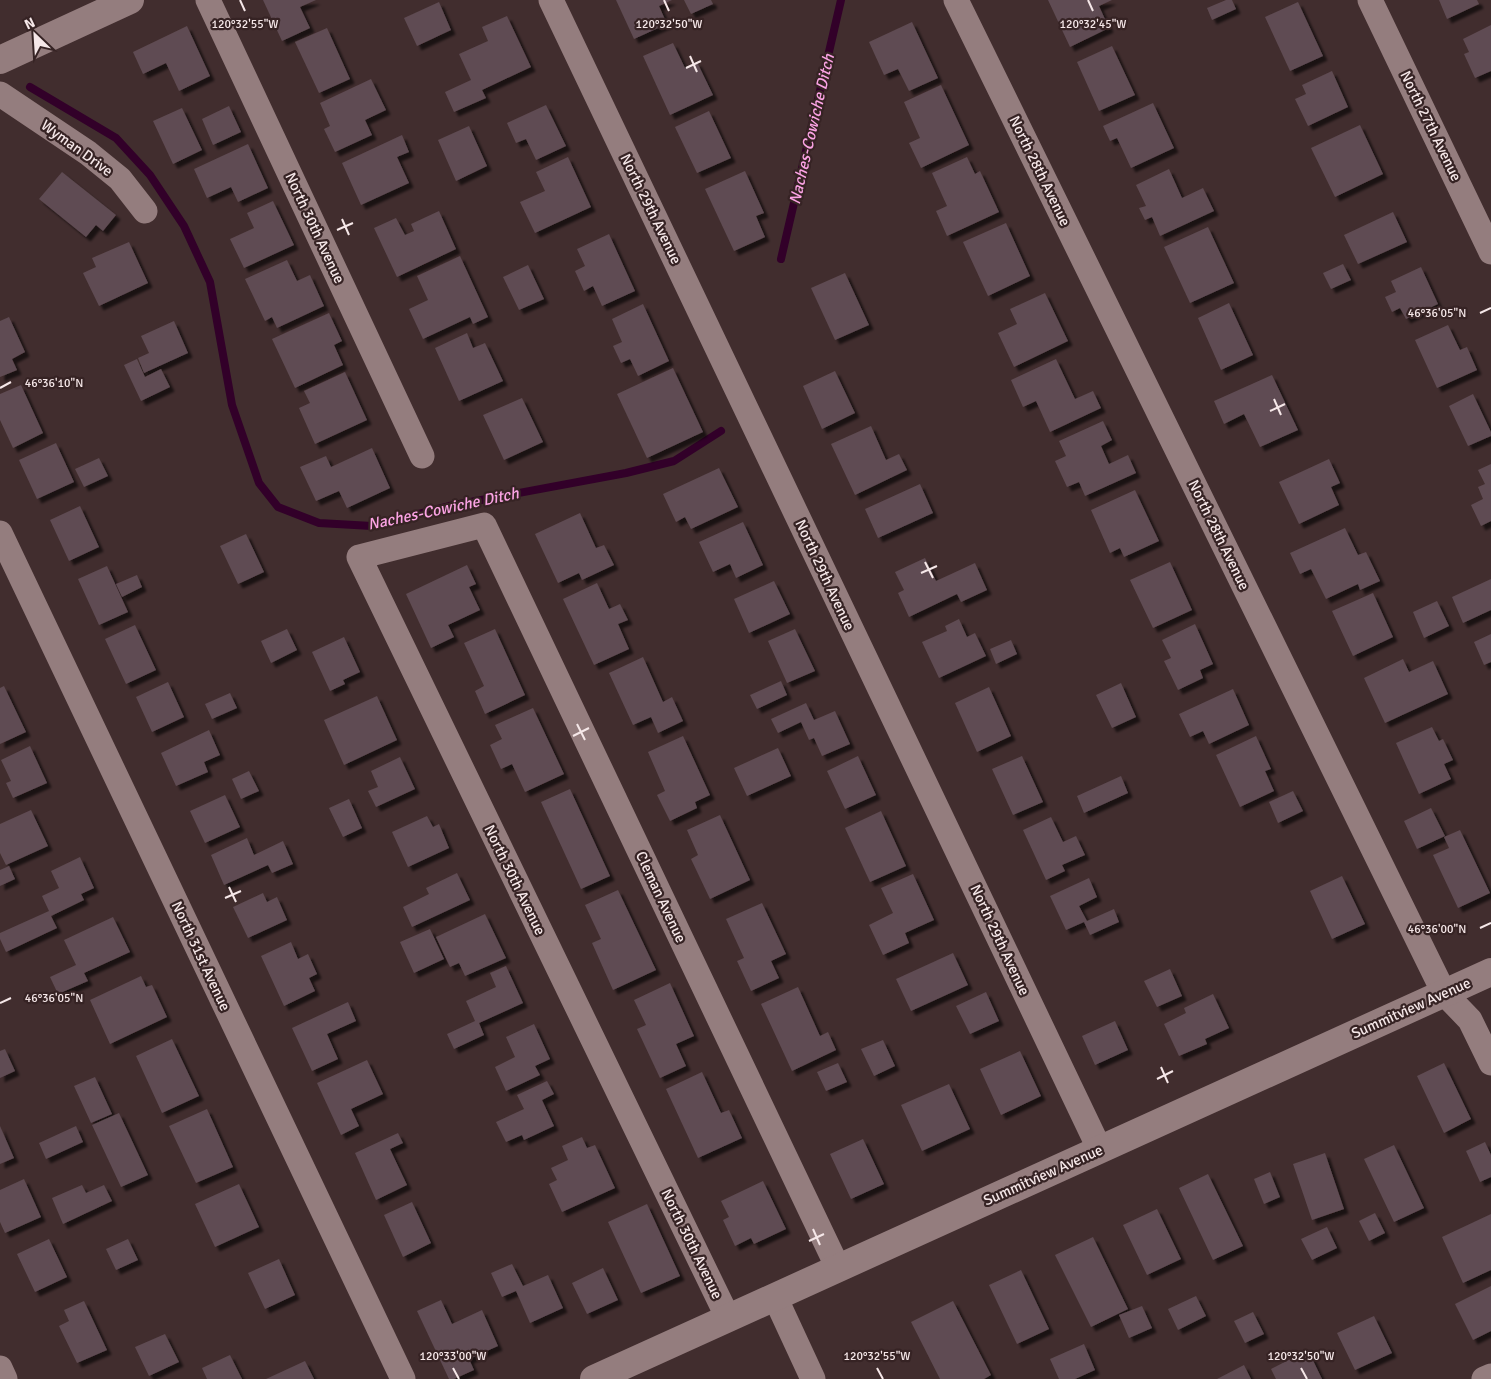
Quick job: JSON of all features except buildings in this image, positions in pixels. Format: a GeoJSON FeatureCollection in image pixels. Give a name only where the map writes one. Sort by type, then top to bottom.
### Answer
{"type":"FeatureCollection","features":[{"type":"Feature","properties":{"kind":"main road"},"geometry":{"type":"LineString","coordinates":[[0,60],[130,0]]}},
{"type":"Feature","properties":{"kind":"main road","name":"Summitview Avenue"},"geometry":{"type":"LineString","coordinates":[[594,1379],[1491,972]]}},
{"type":"Feature","properties":{"kind":"street","name":"North 30th Avenue"},"geometry":{"type":"LineString","coordinates":[[208,0],[422,456]]}},
{"type":"Feature","properties":{"kind":"street","name":"North 29th Avenue"},"geometry":{"type":"LineString","coordinates":[[551,0],[1100,1150]]}},
{"type":"Feature","properties":{"kind":"street","name":"North 28th Avenue"},"geometry":{"type":"LineString","coordinates":[[956,0],[1444,993],[1470,1020],[1491,1063]]}},
{"type":"Feature","properties":{"kind":"street","name":"North 27th Avenue"},"geometry":{"type":"LineString","coordinates":[[1370,0],[1491,252]]}},
{"type":"Feature","properties":{"kind":"street","name":"Wyman Drive"},"geometry":{"type":"LineString","coordinates":[[0,94],[88,153],[120,179],[145,211]]}},
{"type":"Feature","properties":{"kind":"street","name":"North 30th Avenue"},"geometry":{"type":"LineString","coordinates":[[484,525],[359,558],[728,1318]]}},
{"type":"Feature","properties":{"kind":"street","name":"Cleman Avenue"},"geometry":{"type":"LineString","coordinates":[[484,525],[838,1268]]}},
{"type":"Feature","properties":{"kind":"street","name":"North 31st Avenue"},"geometry":{"type":"LineString","coordinates":[[0,534],[403,1379]]}},
{"type":"Feature","properties":{"kind":"street"},"geometry":{"type":"LineString","coordinates":[[775,1297],[813,1379]]}},
{"type":"Feature","properties":{"kind":"street"},"geometry":{"type":"LineString","coordinates":[[0,1368],[5,1379]]}},
{"type":"Feature","properties":{"kind":"street"},"geometry":{"type":"LineString","coordinates":[[1484,1379],[1491,1376]]}},
{"type":"Feature","properties":{"kind":"waterway","name":"Naches-Cowiche Ditch"},"geometry":{"type":"LineString","coordinates":[[781,259],[841,0]]}},
{"type":"Feature","properties":{"kind":"waterway","name":"Naches-Cowiche Ditch"},"geometry":{"type":"LineString","coordinates":[[30,87],[116,138],[150,175],[184,226],[210,282],[232,405],[259,483],[278,507],[319,523],[372,526],[449,506],[626,473],[674,461],[721,431]]}}]}
